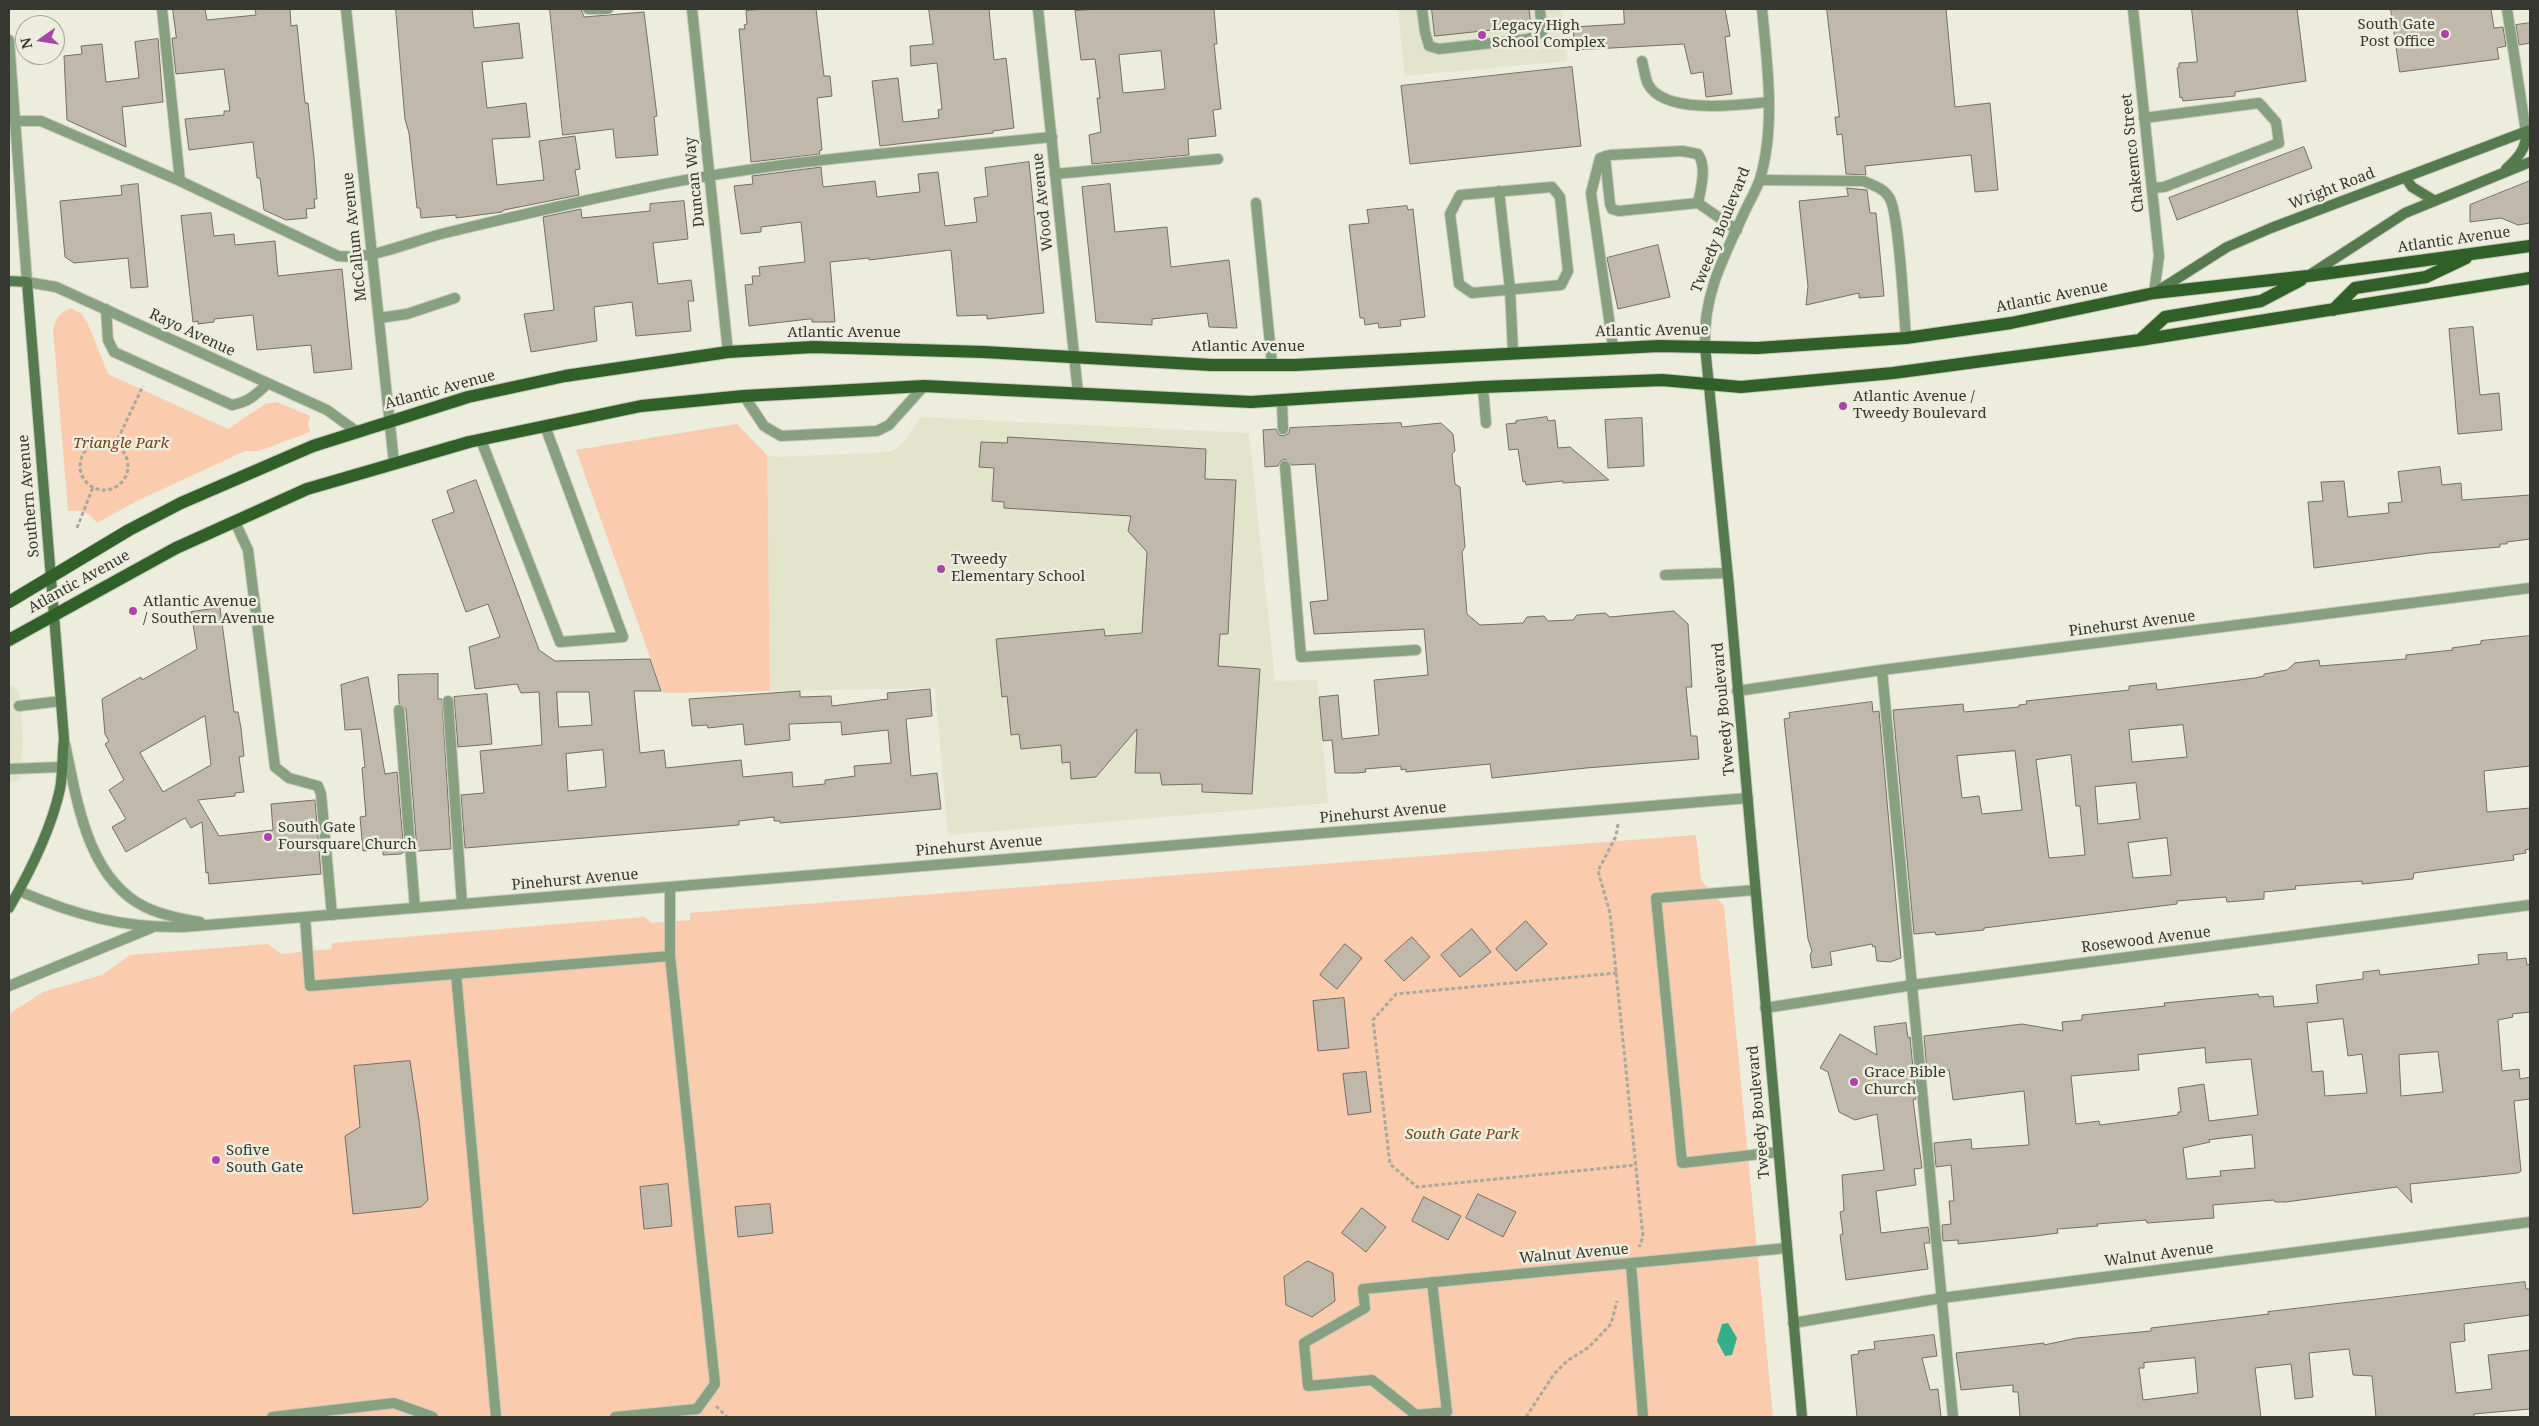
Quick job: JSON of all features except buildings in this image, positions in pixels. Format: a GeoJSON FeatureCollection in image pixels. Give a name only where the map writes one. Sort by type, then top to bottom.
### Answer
{"type":"FeatureCollection","features":[{"type":"Feature","properties":{"kind":"main road","name":"Atlantic Avenue"},"geometry":{"type":"LineString","coordinates":[[9,602],[129,530],[181,503],[312,446],[468,397],[565,376],[728,352],[813,347],[984,352],[1075,359],[1211,365],[1272,364],[1613,347],[1705,346],[1757,348],[1906,338],[2011,322],[2154,293],[2308,276],[2530,246]]}},
{"type":"Feature","properties":{"kind":"main road"},"geometry":{"type":"LineString","coordinates":[[2333,310],[2355,288],[2426,277],[2477,253]]}},
{"type":"Feature","properties":{"kind":"main road"},"geometry":{"type":"LineString","coordinates":[[2140,340],[2165,317],[2261,302],[2308,276]]}},
{"type":"Feature","properties":{"kind":"main road","name":"Atlantic Avenue"},"geometry":{"type":"LineString","coordinates":[[9,640],[176,548],[307,489],[481,440],[641,406],[744,396],[924,386],[1078,393],[1159,399],[1282,402],[1483,387],[1662,380],[1741,387],[1893,373],[2140,340],[2530,278]]}},
{"type":"Feature","properties":{"kind":"street"},"geometry":{"type":"LineString","coordinates":[[162,9],[180,181]]}},
{"type":"Feature","properties":{"kind":"street","name":"McCallum Avenue"},"geometry":{"type":"LineString","coordinates":[[346,9],[394,463]]}},
{"type":"Feature","properties":{"kind":"street"},"geometry":{"type":"LineString","coordinates":[[588,9],[608,9]]}},
{"type":"Feature","properties":{"kind":"street","name":"Duncan Way"},"geometry":{"type":"LineString","coordinates":[[692,9],[728,352]]}},
{"type":"Feature","properties":{"kind":"street","name":"Wood Avenue"},"geometry":{"type":"LineString","coordinates":[[1038,9],[1078,393]]}},
{"type":"Feature","properties":{"kind":"street"},"geometry":{"type":"LineString","coordinates":[[1422,9],[1429,46],[1439,49],[1528,39],[1538,36],[1542,32],[1540,9]]}},
{"type":"Feature","properties":{"kind":"street","name":"Tweedy Boulevard"},"geometry":{"type":"LineString","coordinates":[[1762,9],[1768,68],[1765,155],[1760,180],[1714,281],[1704,321],[1707,385],[1748,798],[1802,1417]]}},
{"type":"Feature","properties":{"kind":"street","name":"Chakemco Street"},"geometry":{"type":"LineString","coordinates":[[2133,9],[2160,260],[2154,293]]}},
{"type":"Feature","properties":{"kind":"street"},"geometry":{"type":"LineString","coordinates":[[2502,173],[2523,150],[2527,142],[2528,131],[2507,9]]}},
{"type":"Feature","properties":{"kind":"street","name":"Southern Avenue"},"geometry":{"type":"LineString","coordinates":[[9,40],[64,739],[60,787],[52,817],[19,891],[9,908]]}},
{"type":"Feature","properties":{"kind":"street"},"geometry":{"type":"LineString","coordinates":[[1642,61],[1648,85],[1655,91],[1685,104],[1726,107],[1768,102]]}},
{"type":"Feature","properties":{"kind":"street"},"geometry":{"type":"LineString","coordinates":[[2144,118],[2259,103],[2276,122],[2279,143],[2164,187],[2152,188]]}},
{"type":"Feature","properties":{"kind":"street"},"geometry":{"type":"LineString","coordinates":[[15,121],[42,121],[180,181],[338,256],[372,254],[444,233],[709,175],[804,162],[1052,137]]}},
{"type":"Feature","properties":{"kind":"street","name":"Wright Road"},"geometry":{"type":"LineString","coordinates":[[2154,293],[2227,247],[2528,131]]}},
{"type":"Feature","properties":{"kind":"street"},"geometry":{"type":"LineString","coordinates":[[1613,347],[1591,193],[1596,167],[1600,158],[1605,156],[1682,152],[1698,154],[1702,159],[1702,167],[1698,203]]}},
{"type":"Feature","properties":{"kind":"street"},"geometry":{"type":"LineString","coordinates":[[1605,156],[1612,209],[1619,211],[1698,203],[1737,230]]}},
{"type":"Feature","properties":{"kind":"street"},"geometry":{"type":"LineString","coordinates":[[1055,174],[1218,160]]}},
{"type":"Feature","properties":{"kind":"street"},"geometry":{"type":"LineString","coordinates":[[2308,276],[2405,214],[2530,162]]}},
{"type":"Feature","properties":{"kind":"street"},"geometry":{"type":"LineString","coordinates":[[2405,177],[2412,187],[2436,201]]}},
{"type":"Feature","properties":{"kind":"street"},"geometry":{"type":"LineString","coordinates":[[1760,180],[1863,181],[1879,187],[1889,197],[1895,221],[1906,338]]}},
{"type":"Feature","properties":{"kind":"street"},"geometry":{"type":"LineString","coordinates":[[1552,187],[1560,197],[1568,271],[1561,285],[1510,289],[1472,293],[1459,284],[1450,214],[1460,195],[1552,187]]}},
{"type":"Feature","properties":{"kind":"street"},"geometry":{"type":"LineString","coordinates":[[1499,191],[1510,289],[1513,352]]}},
{"type":"Feature","properties":{"kind":"street"},"geometry":{"type":"LineString","coordinates":[[1256,203],[1272,364]]}},
{"type":"Feature","properties":{"kind":"street","name":"Rayo Avenue"},"geometry":{"type":"LineString","coordinates":[[9,281],[56,287],[327,410],[356,431]]}},
{"type":"Feature","properties":{"kind":"street"},"geometry":{"type":"LineString","coordinates":[[379,318],[407,314],[455,298]]}},
{"type":"Feature","properties":{"kind":"street"},"geometry":{"type":"LineString","coordinates":[[106,309],[108,340],[114,352],[232,405],[243,403],[256,396],[268,384]]}},
{"type":"Feature","properties":{"kind":"street"},"geometry":{"type":"LineString","coordinates":[[744,396],[764,426],[781,436],[877,431],[889,425],[924,386]]}},
{"type":"Feature","properties":{"kind":"street"},"geometry":{"type":"LineString","coordinates":[[1483,387],[1486,423]]}},
{"type":"Feature","properties":{"kind":"street"},"geometry":{"type":"LineString","coordinates":[[1282,402],[1283,429]]}},
{"type":"Feature","properties":{"kind":"street"},"geometry":{"type":"LineString","coordinates":[[481,440],[560,642],[623,637],[545,426]]}},
{"type":"Feature","properties":{"kind":"street"},"geometry":{"type":"LineString","coordinates":[[1285,466],[1300,657],[1416,650]]}},
{"type":"Feature","properties":{"kind":"street"},"geometry":{"type":"LineString","coordinates":[[235,522],[248,550],[275,767],[289,778],[318,786],[321,794],[332,915]]}},
{"type":"Feature","properties":{"kind":"street"},"geometry":{"type":"LineString","coordinates":[[1665,576],[1727,572]]}},
{"type":"Feature","properties":{"kind":"street","name":"Pinehurst Avenue"},"geometry":{"type":"LineString","coordinates":[[1737,691],[1882,670],[2530,588]]}},
{"type":"Feature","properties":{"kind":"street"},"geometry":{"type":"LineString","coordinates":[[1882,670],[1953,1417]]}},
{"type":"Feature","properties":{"kind":"street"},"geometry":{"type":"LineString","coordinates":[[19,706],[61,702]]}},
{"type":"Feature","properties":{"kind":"street"},"geometry":{"type":"LineString","coordinates":[[448,702],[462,904]]}},
{"type":"Feature","properties":{"kind":"street"},"geometry":{"type":"LineString","coordinates":[[399,710],[415,908]]}},
{"type":"Feature","properties":{"kind":"street","name":"Pinehurst Avenue"},"geometry":{"type":"LineString","coordinates":[[64,739],[77,797],[91,845],[105,871],[123,892],[144,906],[170,916],[213,925]]}},
{"type":"Feature","properties":{"kind":"street"},"geometry":{"type":"LineString","coordinates":[[9,769],[61,766]]}},
{"type":"Feature","properties":{"kind":"street","name":"Pinehurst Avenue"},"geometry":{"type":"LineString","coordinates":[[19,891],[56,907],[88,917],[152,928],[213,925],[1748,798]]}},
{"type":"Feature","properties":{"kind":"street"},"geometry":{"type":"LineString","coordinates":[[615,1417],[697,1409],[715,1384],[670,956],[670,887]]}},
{"type":"Feature","properties":{"kind":"street"},"geometry":{"type":"LineString","coordinates":[[1755,890],[1656,898],[1682,1163],[1778,1152]]}},
{"type":"Feature","properties":{"kind":"street","name":"Rosewood Avenue"},"geometry":{"type":"LineString","coordinates":[[1765,1008],[1913,985],[2530,905]]}},
{"type":"Feature","properties":{"kind":"street"},"geometry":{"type":"LineString","coordinates":[[305,917],[310,986],[670,956]]}},
{"type":"Feature","properties":{"kind":"street","name":"Pinehurst Avenue"},"geometry":{"type":"LineString","coordinates":[[9,986],[152,928]]}},
{"type":"Feature","properties":{"kind":"street"},"geometry":{"type":"LineString","coordinates":[[456,974],[496,1417]]}},
{"type":"Feature","properties":{"kind":"street","name":"Walnut Avenue"},"geometry":{"type":"LineString","coordinates":[[1793,1323],[1942,1298],[2530,1222]]}},
{"type":"Feature","properties":{"kind":"street","name":"Walnut Avenue"},"geometry":{"type":"LineString","coordinates":[[1432,1282],[1447,1412],[1416,1415],[1372,1380],[1308,1386],[1304,1343],[1365,1308],[1363,1289],[1432,1282],[1631,1264],[1787,1248]]}},
{"type":"Feature","properties":{"kind":"street"},"geometry":{"type":"LineString","coordinates":[[1631,1264],[1643,1417]]}},
{"type":"Feature","properties":{"kind":"street"},"geometry":{"type":"LineString","coordinates":[[272,1417],[394,1403],[433,1417]]}},
{"type":"Feature","properties":{"kind":"path"},"geometry":{"type":"LineString","coordinates":[[116,445],[143,386]]}},
{"type":"Feature","properties":{"kind":"path"},"geometry":{"type":"LineString","coordinates":[[100,442],[116,445],[126,457],[126,473],[123,480],[109,489],[93,487],[87,482],[80,469],[82,454],[87,448],[100,442]]}},
{"type":"Feature","properties":{"kind":"path"},"geometry":{"type":"LineString","coordinates":[[77,528],[93,487]]}},
{"type":"Feature","properties":{"kind":"path"},"geometry":{"type":"LineString","coordinates":[[1620,808],[1616,836],[1598,871],[1610,913],[1643,1237],[1631,1264]]}},
{"type":"Feature","properties":{"kind":"path"},"geometry":{"type":"LineString","coordinates":[[1617,973],[1396,994],[1373,1020],[1390,1164],[1416,1186],[1636,1165]]}},
{"type":"Feature","properties":{"kind":"path"},"geometry":{"type":"LineString","coordinates":[[1526,1417],[1554,1374],[1567,1361],[1589,1347],[1610,1324],[1619,1294]]}},
{"type":"Feature","properties":{"kind":"shaded area","name":"Legacy High School Complex"},"geometry":{"type":"Polygon","coordinates":[[[1398,9],[1562,9],[1567,61],[1405,76],[1398,9]]]}},
{"type":"Feature","properties":{"kind":"shaded area","name":"Tweedy Elementary School"},"geometry":{"type":"Polygon","coordinates":[[[919,417],[1249,433],[1275,681],[1317,680],[1328,803],[948,835],[935,688],[663,693],[576,450],[737,424],[759,449],[767,455],[777,457],[890,452],[909,436],[919,417]]]}},
{"type":"Feature","properties":{"kind":"shaded area"},"geometry":{"type":"Polygon","coordinates":[[[9,684],[19,690],[23,736],[20,781],[9,782],[9,684]]]}},
{"type":"Feature","properties":{"kind":"shaded area"},"geometry":{"type":"Polygon","coordinates":[[[1728,1323],[1737,1338],[1732,1355],[1725,1356],[1717,1341],[1722,1324],[1728,1323]]]}},
{"type":"Feature","properties":{"kind":"green space","name":"Triangle Park"},"geometry":{"type":"Polygon","coordinates":[[[71,308],[82,314],[88,324],[108,374],[228,429],[265,404],[277,402],[310,416],[308,424],[310,432],[259,451],[245,451],[139,500],[97,523],[84,512],[68,511],[53,329],[59,316],[71,308]]]}},
{"type":"Feature","properties":{"kind":"green space"},"geometry":{"type":"Polygon","coordinates":[[[737,424],[767,455],[770,691],[663,693],[576,450],[737,424]]]}},
{"type":"Feature","properties":{"kind":"green space","name":"South Gate Park"},"geometry":{"type":"Polygon","coordinates":[[[1696,835],[1701,880],[1724,906],[1773,1417],[9,1417],[9,1014],[43,992],[102,975],[130,955],[268,944],[281,954],[331,949],[332,943],[644,917],[652,923],[690,920],[690,913],[701,912],[1696,835]]]}},
{"type":"Feature","properties":{"kind":"place","name":"South Gate Post Office"},"geometry":{"type":"Point","coordinates":[2445,34]}},
{"type":"Feature","properties":{"kind":"place","name":"Legacy High School Complex"},"geometry":{"type":"Point","coordinates":[1482,35]}},
{"type":"Feature","properties":{"kind":"place","name":"Atlantic Avenue / Tweedy Boulevard"},"geometry":{"type":"Point","coordinates":[1843,406]}},
{"type":"Feature","properties":{"kind":"place","name":"Tweedy Elementary School"},"geometry":{"type":"Point","coordinates":[941,569]}},
{"type":"Feature","properties":{"kind":"place","name":"Atlantic Avenue / Southern Avenue"},"geometry":{"type":"Point","coordinates":[133,611]}},
{"type":"Feature","properties":{"kind":"place","name":"South Gate Foursquare Church"},"geometry":{"type":"Point","coordinates":[268,837]}},
{"type":"Feature","properties":{"kind":"place","name":"Grace Bible Church"},"geometry":{"type":"Point","coordinates":[1854,1082]}},
{"type":"Feature","properties":{"kind":"place","name":"Sofive South Gate"},"geometry":{"type":"Point","coordinates":[216,1160]}}]}
